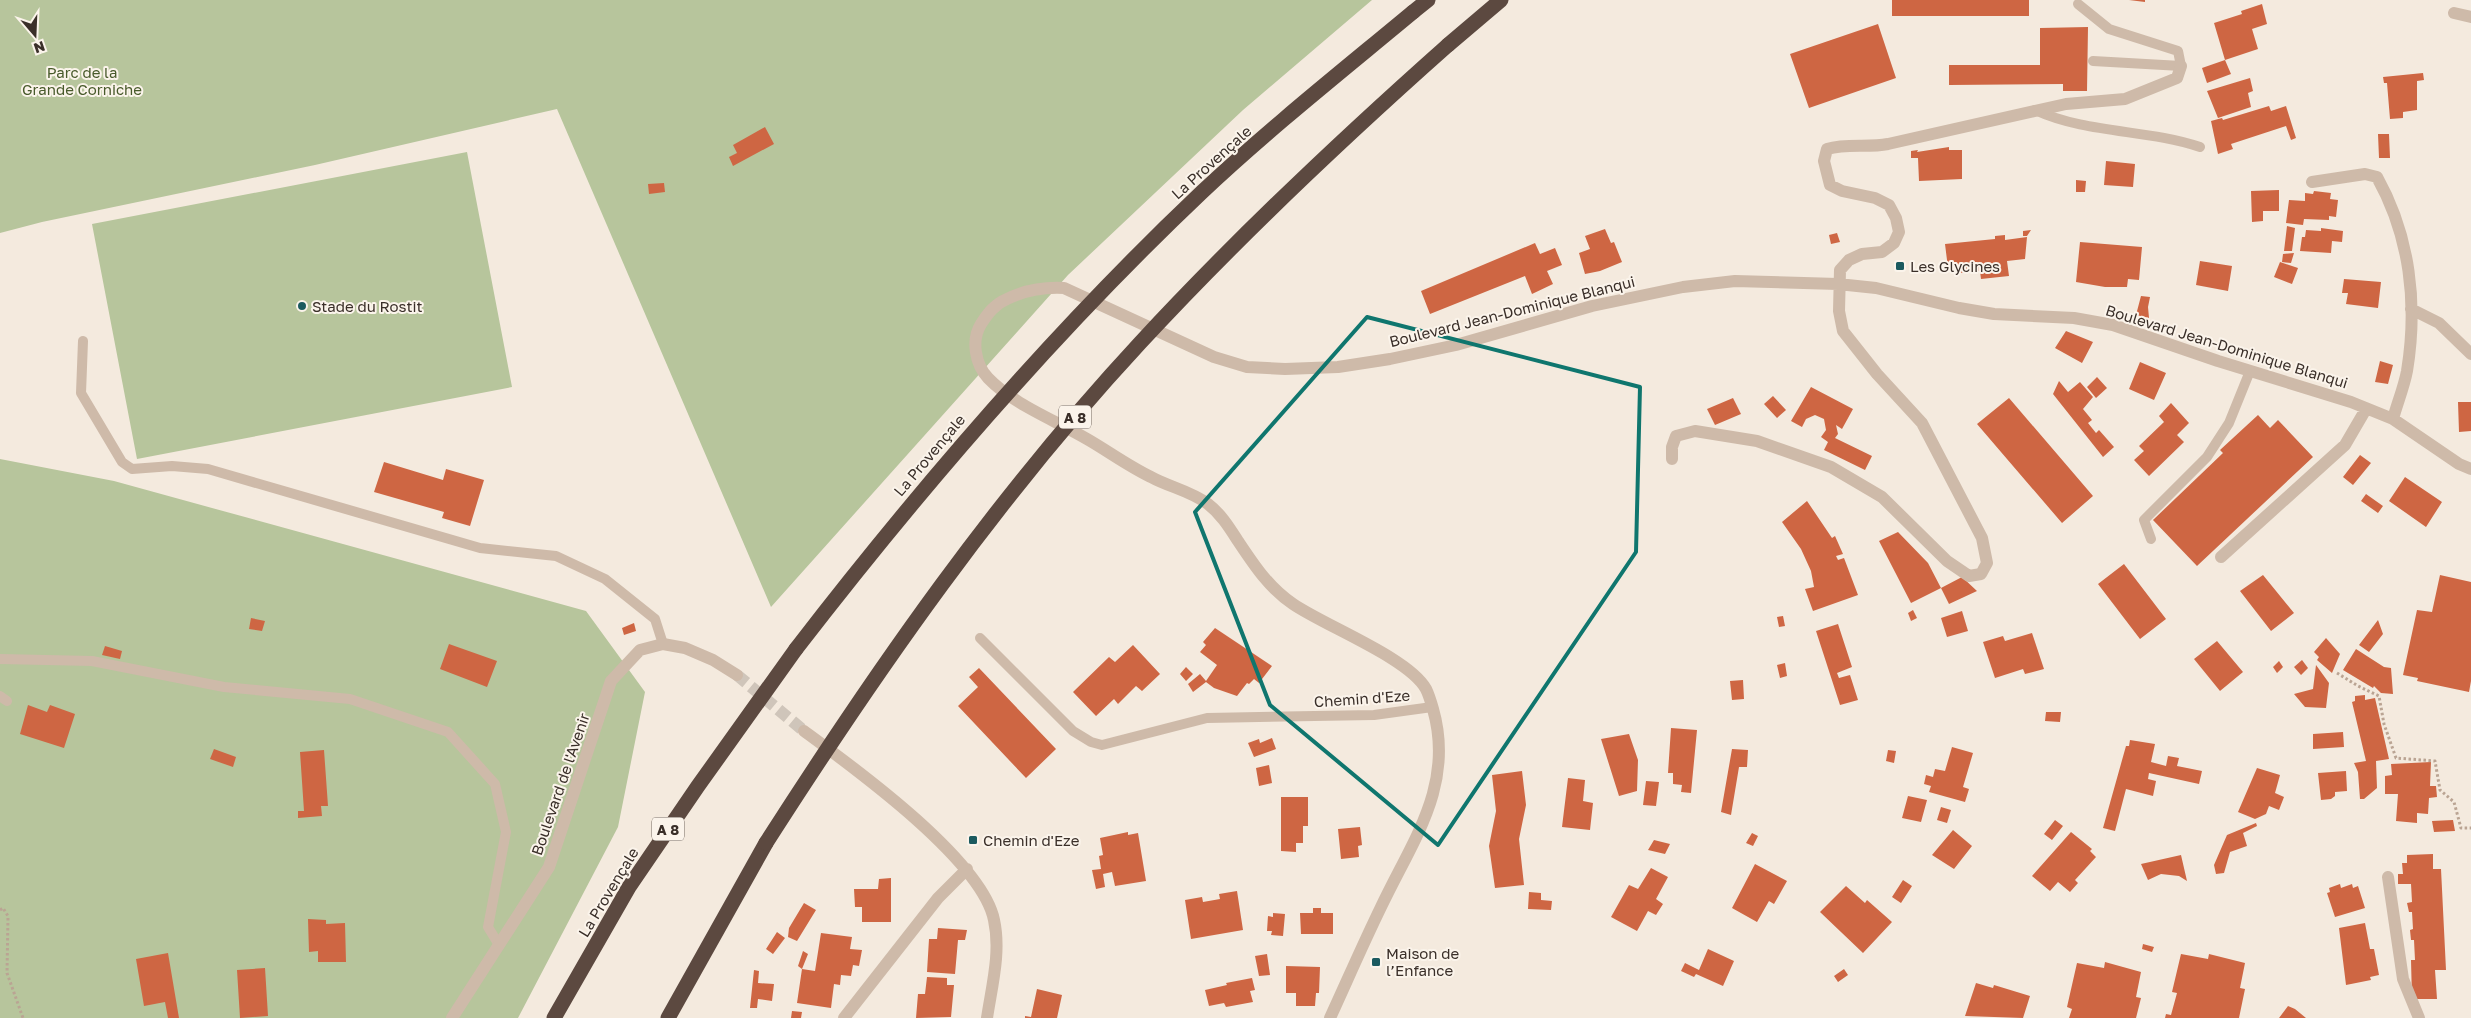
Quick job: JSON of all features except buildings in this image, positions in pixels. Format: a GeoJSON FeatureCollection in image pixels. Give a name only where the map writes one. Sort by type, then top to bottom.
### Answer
{"type":"FeatureCollection","features":[{"type":"Feature","properties":{"kind":"highway","name":"La Provençale"},"geometry":{"type":"LineString","coordinates":[[554,1018],[629,888],[698,786],[796,649],[878,542],[963,441],[1117,275],[1204,191],[1297,108],[1428,0]]}},
{"type":"Feature","properties":{"kind":"highway","name":"A 8"},"geometry":{"type":"LineString","coordinates":[[668,1018],[766,843],[840,728],[907,631],[979,535],[1062,433],[1138,345],[1292,187],[1448,45],[1501,0]]}},
{"type":"Feature","properties":{"kind":"street"},"geometry":{"type":"LineString","coordinates":[[2454,13],[2471,17]]}},
{"type":"Feature","properties":{"kind":"street"},"geometry":{"type":"LineString","coordinates":[[1672,459],[1672,447],[1676,436],[1695,431],[1756,441],[1831,467],[1882,497],[1947,561],[1969,576],[1981,574],[1987,564],[1982,538],[1922,423],[1877,374],[1843,331],[1838,284],[1840,270],[1849,260],[1862,254],[1882,252],[1894,242],[1899,232],[1896,218],[1888,204],[1875,198],[1842,191],[1830,185],[1824,161],[1827,150],[1838,146],[1870,147],[2066,104],[2125,100],[2177,78],[2181,66]]}},
{"type":"Feature","properties":{"kind":"street"},"geometry":{"type":"LineString","coordinates":[[2312,182],[2365,174],[2377,177],[2388,196],[2403,239],[2412,290],[2411,309],[2407,372],[2393,419]]}},
{"type":"Feature","properties":{"kind":"street","name":"Boulevard Jean-Dominique Blanqui"},"geometry":{"type":"LineString","coordinates":[[1330,1018],[1380,908],[1426,817],[1436,785],[1439,759],[1438,731],[1425,688],[1408,670],[1388,656],[1315,618],[1276,592],[1222,517],[1208,504],[1130,466],[1024,404],[997,385],[983,370],[975,347],[977,330],[987,314],[999,302],[1014,295],[1045,288],[1064,288],[1214,357],[1247,367],[1285,370],[1338,367],[1390,359],[1456,345],[1627,298],[1683,287],[1735,281],[1838,284],[1876,288],[1959,308],[1994,314],[2074,318],[2113,325],[2393,419],[2459,464],[2471,469]]}},
{"type":"Feature","properties":{"kind":"street"},"geometry":{"type":"LineString","coordinates":[[2411,309],[2439,323],[2471,354]]}},
{"type":"Feature","properties":{"kind":"street"},"geometry":{"type":"LineString","coordinates":[[2221,557],[2345,445],[2366,409]]}},
{"type":"Feature","properties":{"kind":"street","name":"Boulevard de l'Avenir"},"geometry":{"type":"LineString","coordinates":[[452,1018],[549,867],[611,681],[640,650],[662,644],[685,648],[713,660],[737,676]]}},
{"type":"Feature","properties":{"kind":"street"},"geometry":{"type":"LineString","coordinates":[[804,730],[852,766],[946,848],[967,869],[994,917],[998,946],[987,1018]]}},
{"type":"Feature","properties":{"kind":"street"},"geometry":{"type":"LineString","coordinates":[[844,1018],[938,898],[967,869]]}},
{"type":"Feature","properties":{"kind":"street"},"geometry":{"type":"LineString","coordinates":[[2388,877],[2403,980],[2419,1018]]}},
{"type":"Feature","properties":{"kind":"lane"},"geometry":{"type":"LineString","coordinates":[[2078,4],[2109,29],[2178,51],[2181,66],[2093,61]]}},
{"type":"Feature","properties":{"kind":"lane"},"geometry":{"type":"LineString","coordinates":[[2035,110],[2056,120],[2179,140],[2200,147]]}},
{"type":"Feature","properties":{"kind":"lane"},"geometry":{"type":"LineString","coordinates":[[83,341],[81,393],[122,462],[132,469],[172,466],[208,469],[480,548],[556,556],[605,579],[655,619],[662,644]]}},
{"type":"Feature","properties":{"kind":"lane"},"geometry":{"type":"LineString","coordinates":[[2151,539],[2144,520],[2207,457],[2229,423],[2250,371]]}},
{"type":"Feature","properties":{"kind":"lane","name":"Chemin d'Eze"},"geometry":{"type":"LineString","coordinates":[[980,638],[1073,731],[1091,742],[1102,745],[1206,718],[1234,716],[1298,718],[1374,715],[1432,707]]}},
{"type":"Feature","properties":{"kind":"lane"},"geometry":{"type":"LineString","coordinates":[[0,659],[92,661],[224,687],[350,699],[448,732],[495,784],[506,832],[488,927],[499,945]]}},
{"type":"Feature","properties":{"kind":"path"},"geometry":{"type":"LineString","coordinates":[[2337,673],[2379,696],[2384,724],[2396,758],[2435,760],[2440,790],[2454,802],[2461,828],[2471,828]]}},
{"type":"Feature","properties":{"kind":"path"},"geometry":{"type":"LineString","coordinates":[[0,910],[3,908],[8,916],[7,973],[23,1018]]}},
{"type":"Feature","properties":{"kind":"highlighted area"},"geometry":{"type":"Polygon","coordinates":[[[1367,317],[1640,387],[1636,552],[1438,845],[1270,705],[1195,512],[1367,317]]]}},
{"type":"Feature","properties":{"kind":"green space","name":"Parc de la Grande Corniche"},"geometry":{"type":"Polygon","coordinates":[[[0,0],[1372,0],[1243,110],[1068,275],[771,607],[557,109],[315,165],[42,222],[0,233],[0,0]]]}},
{"type":"Feature","properties":{"kind":"green space","name":"Stade du Rostit"},"geometry":{"type":"Polygon","coordinates":[[[467,152],[512,387],[137,459],[92,224],[467,152]]]}},
{"type":"Feature","properties":{"kind":"green space"},"geometry":{"type":"Polygon","coordinates":[[[0,459],[114,481],[586,611],[645,692],[618,827],[518,1018],[0,1018],[0,459]]]}},
{"type":"Feature","properties":{"kind":"tunnel"},"geometry":{"type":"LineString","coordinates":[[737,675],[804,731]]}},
{"type":"Feature","properties":{"kind":"place","name":"Les Glycines"},"geometry":{"type":"Point","coordinates":[1900,266]}},
{"type":"Feature","properties":{"kind":"place","name":"Stade du Rostit"},"geometry":{"type":"Point","coordinates":[302,306]}},
{"type":"Feature","properties":{"kind":"place","name":"Chemin d'Eze"},"geometry":{"type":"Point","coordinates":[973,840]}},
{"type":"Feature","properties":{"kind":"place","name":"Maison de l’Enfance"},"geometry":{"type":"Point","coordinates":[1376,962]}}]}
